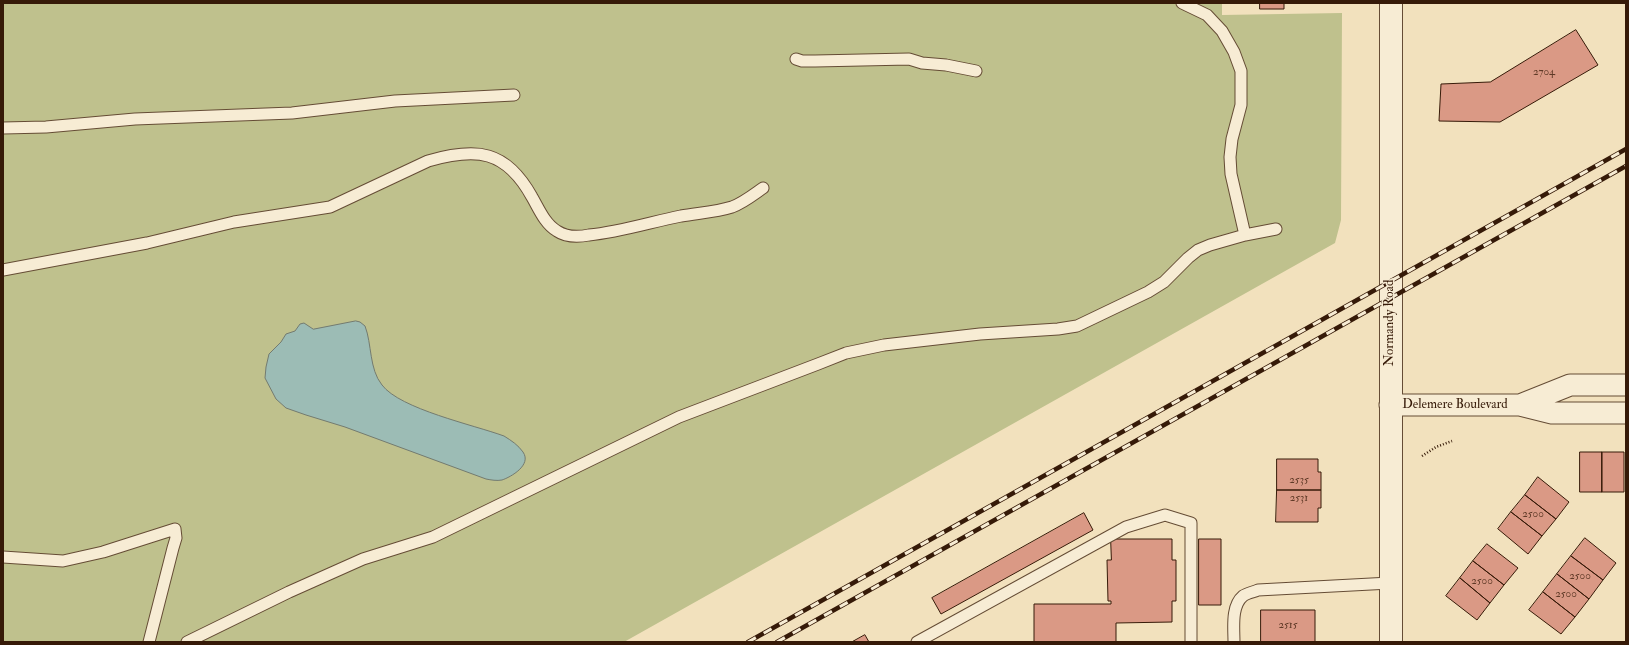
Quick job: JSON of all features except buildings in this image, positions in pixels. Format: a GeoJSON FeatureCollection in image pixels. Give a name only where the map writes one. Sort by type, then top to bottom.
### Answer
{"type":"FeatureCollection","features":[{"type":"Feature","properties":{"kind":"street","name":"Normandy Road"},"geometry":{"type":"LineString","coordinates":[[1391,3],[1391,642]]}},
{"type":"Feature","properties":{"kind":"street","name":"Delemere Boulevard"},"geometry":{"type":"LineString","coordinates":[[1520,405],[1570,385],[1626,385]]}},
{"type":"Feature","properties":{"kind":"street","name":"Delemere Boulevard"},"geometry":{"type":"LineString","coordinates":[[1390,405],[1520,405],[1552,414],[1626,413]]}},
{"type":"Feature","properties":{"kind":"lane"},"geometry":{"type":"LineString","coordinates":[[1182,3],[1207,15],[1222,31],[1234,52],[1241,71],[1241,105],[1232,140],[1230,157],[1231,174],[1246,235]]}},
{"type":"Feature","properties":{"kind":"lane"},"geometry":{"type":"LineString","coordinates":[[796,59],[809,61],[910,59],[922,63],[946,65],[976,71]]}},
{"type":"Feature","properties":{"kind":"lane"},"geometry":{"type":"LineString","coordinates":[[3,128],[46,127],[135,119],[292,113],[395,101],[514,95]]}},
{"type":"Feature","properties":{"kind":"lane"},"geometry":{"type":"LineString","coordinates":[[3,270],[147,243],[234,222],[330,207],[428,160],[443,156],[472,152],[499,159],[508,166],[526,186],[550,226],[557,232],[568,235],[590,235],[726,208],[745,200],[763,188]]}},
{"type":"Feature","properties":{"kind":"lane"},"geometry":{"type":"LineString","coordinates":[[187,642],[289,592],[357,561],[433,537],[679,417],[846,353],[884,346],[980,334],[1058,329],[1077,326],[1148,292],[1164,282],[1198,250],[1210,244],[1276,229]]}},
{"type":"Feature","properties":{"kind":"lane"},"geometry":{"type":"LineString","coordinates":[[917,642],[1126,527],[1165,515],[1191,523],[1191,642]]}},
{"type":"Feature","properties":{"kind":"lane"},"geometry":{"type":"LineString","coordinates":[[3,557],[63,560],[103,552],[175,529],[176,538],[149,642]]}},
{"type":"Feature","properties":{"kind":"lane"},"geometry":{"type":"LineString","coordinates":[[1234,642],[1234,618],[1238,602],[1244,595],[1258,590],[1390,583]]}},
{"type":"Feature","properties":{"kind":"path"},"geometry":{"type":"LineString","coordinates":[[1422,456],[1436,447],[1452,441]]}},
{"type":"Feature","properties":{"kind":"green space"},"geometry":{"type":"Polygon","coordinates":[[[3,3],[1222,3],[1222,15],[1342,13],[1341,220],[1335,243],[624,642],[3,642],[3,3]]]}},
{"type":"Feature","properties":{"kind":"water"},"geometry":{"type":"Polygon","coordinates":[[[356,321],[365,326],[375,372],[382,385],[391,394],[404,402],[421,409],[504,436],[515,443],[523,452],[525,461],[523,466],[515,473],[502,480],[486,479],[345,427],[286,408],[276,399],[265,378],[266,367],[269,354],[281,342],[286,334],[295,331],[300,324],[304,323],[313,329],[356,321]]]}},
{"type":"Feature","properties":{"kind":"railway"},"geometry":{"type":"LineString","coordinates":[[748,642],[1626,149]]}},
{"type":"Feature","properties":{"kind":"railway"},"geometry":{"type":"LineString","coordinates":[[777,642],[1626,166]]}}]}
